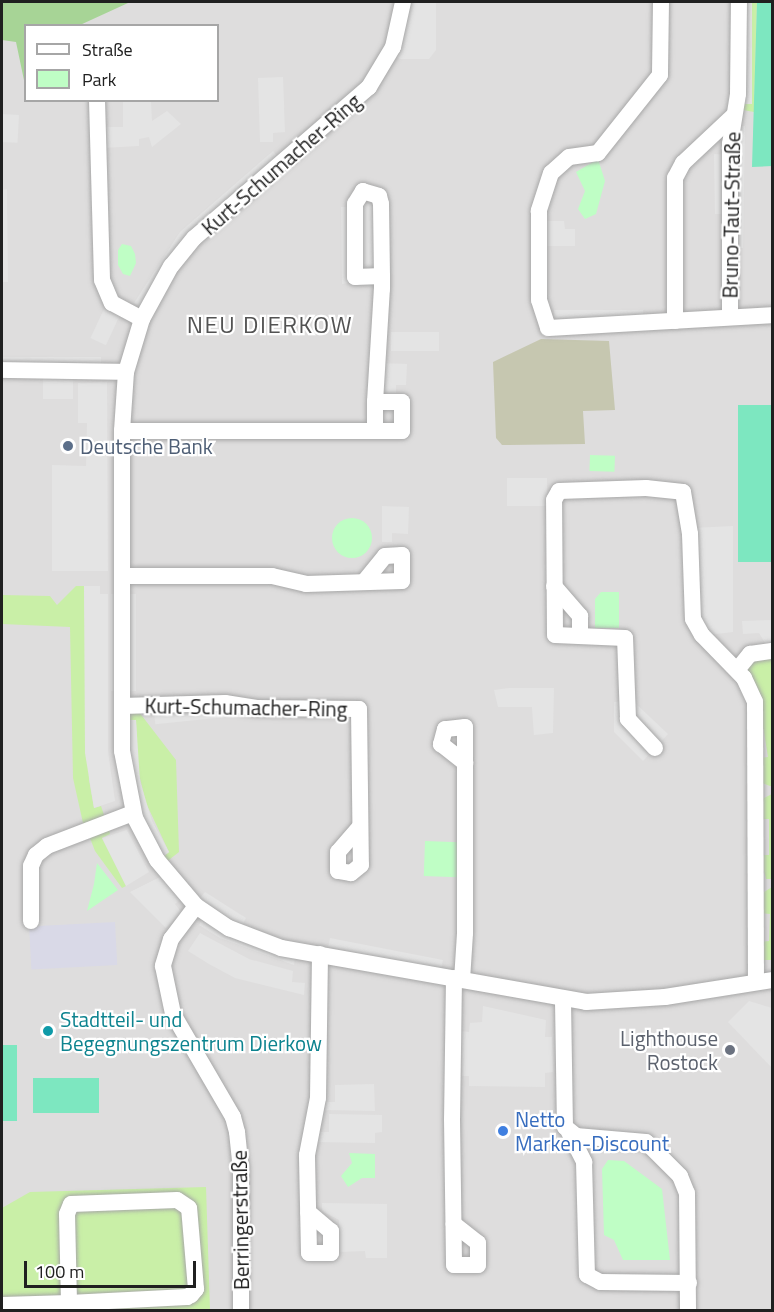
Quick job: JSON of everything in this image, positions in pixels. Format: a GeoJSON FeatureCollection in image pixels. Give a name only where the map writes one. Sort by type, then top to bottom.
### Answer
{"type":"FeatureCollection","features":[{"type":"Feature","properties":{"kind":"street","name":"Kurt-Schumacher-Ring"},"geometry":{"type":"LineString","coordinates":[[403,2],[393,47],[369,87],[194,238],[171,266],[142,319],[126,372],[122,431],[122,706],[124,772],[133,813],[157,860],[196,906],[256,940],[563,1001],[635,1001],[764,981]]}},
{"type":"Feature","properties":{"kind":"street"},"geometry":{"type":"LineString","coordinates":[[661,2],[660,75],[598,153],[569,157],[551,173],[539,211],[539,300],[548,328],[674,314],[772,315]]}},
{"type":"Feature","properties":{"kind":"street","name":"Bruno-Taut-Straße"},"geometry":{"type":"LineString","coordinates":[[730,315],[733,116],[738,94],[739,2]]}},
{"type":"Feature","properties":{"kind":"street"},"geometry":{"type":"LineString","coordinates":[[97,102],[102,280],[112,303],[142,319]]}},
{"type":"Feature","properties":{"kind":"street","name":"Bruno-Taut-Straße"},"geometry":{"type":"LineString","coordinates":[[674,314],[675,178],[683,163],[733,116]]}},
{"type":"Feature","properties":{"kind":"street"},"geometry":{"type":"LineString","coordinates":[[375,430],[382,276],[381,204],[379,196],[363,191],[355,204],[356,277],[382,276]]}},
{"type":"Feature","properties":{"kind":"street"},"geometry":{"type":"LineString","coordinates":[[2,370],[126,372]]}},
{"type":"Feature","properties":{"kind":"street"},"geometry":{"type":"LineString","coordinates":[[122,431],[402,431],[402,402],[375,402]]}},
{"type":"Feature","properties":{"kind":"street"},"geometry":{"type":"LineString","coordinates":[[655,748],[628,719],[625,638],[555,635],[554,500],[559,491],[678,488],[685,497],[685,523],[690,534],[693,619],[702,635],[749,685],[754,702],[764,981]]}},
{"type":"Feature","properties":{"kind":"street"},"geometry":{"type":"LineString","coordinates":[[122,576],[272,576],[293,584],[364,582]]}},
{"type":"Feature","properties":{"kind":"street"},"geometry":{"type":"LineString","coordinates":[[554,586],[580,616],[580,636]]}},
{"type":"Feature","properties":{"kind":"street"},"geometry":{"type":"LineString","coordinates":[[736,670],[750,654],[772,651]]}},
{"type":"Feature","properties":{"kind":"street","name":"Kurt-Schumacher-Ring"},"geometry":{"type":"LineString","coordinates":[[122,706],[225,703],[257,708],[359,709],[360,827]]}},
{"type":"Feature","properties":{"kind":"street"},"geometry":{"type":"LineString","coordinates":[[454,1224],[458,979],[465,763]]}},
{"type":"Feature","properties":{"kind":"street"},"geometry":{"type":"LineString","coordinates":[[31,921],[31,866],[36,855],[47,846],[133,813]]}},
{"type":"Feature","properties":{"kind":"street","name":"Berringerstraße"},"geometry":{"type":"LineString","coordinates":[[196,906],[171,939],[165,976],[173,1014],[184,1039],[199,1055],[233,1117],[237,1132],[241,1168],[242,1311]]}},
{"type":"Feature","properties":{"kind":"street"},"geometry":{"type":"LineString","coordinates":[[308,1212],[307,1155],[318,1098],[320,954]]}},
{"type":"Feature","properties":{"kind":"street"},"geometry":{"type":"LineString","coordinates":[[563,1001],[562,1120],[584,1162],[587,1275],[600,1282],[689,1283]]}},
{"type":"Feature","properties":{"kind":"street"},"geometry":{"type":"LineString","coordinates":[[569,1132],[584,1137],[639,1139],[651,1145],[675,1169],[687,1193],[688,1311]]}},
{"type":"Feature","properties":{"kind":"street"},"geometry":{"type":"LineString","coordinates":[[2,1305],[69,1303],[191,1295],[196,1288],[189,1208],[177,1200],[71,1204],[67,1214],[69,1303]]}},
{"type":"Feature","properties":{"kind":"shaded area"},"geometry":{"type":"Polygon","coordinates":[[[2,2],[772,2],[772,1310],[2,1310],[2,2]]]}},
{"type":"Feature","properties":{"kind":"shaded area"},"geometry":{"type":"Polygon","coordinates":[[[403,2],[436,2],[436,50],[429,59],[400,59],[390,53],[403,2]]]}},
{"type":"Feature","properties":{"kind":"shaded area"},"geometry":{"type":"Polygon","coordinates":[[[744,2],[752,2],[752,104],[744,104],[744,2]]]}},
{"type":"Feature","properties":{"kind":"shaded area"},"geometry":{"type":"Polygon","coordinates":[[[283,77],[285,132],[273,133],[273,142],[260,142],[258,78],[283,77]]]}},
{"type":"Feature","properties":{"kind":"shaded area"},"geometry":{"type":"Polygon","coordinates":[[[123,102],[151,102],[152,121],[167,111],[181,124],[152,147],[149,137],[139,139],[139,146],[104,148],[97,127],[123,127],[123,102]]]}},
{"type":"Feature","properties":{"kind":"shaded area"},"geometry":{"type":"Polygon","coordinates":[[[2,114],[19,115],[18,143],[2,142],[2,114]]]}},
{"type":"Feature","properties":{"kind":"shaded area"},"geometry":{"type":"Polygon","coordinates":[[[732,125],[745,126],[743,248],[730,248],[730,214],[715,214],[714,154],[730,155],[732,125]]]}},
{"type":"Feature","properties":{"kind":"shaded area"},"geometry":{"type":"Polygon","coordinates":[[[273,151],[279,158],[141,307],[134,303],[180,232],[273,151]]]}},
{"type":"Feature","properties":{"kind":"shaded area"},"geometry":{"type":"Polygon","coordinates":[[[7,189],[8,282],[2,282],[2,190],[7,189]]]}},
{"type":"Feature","properties":{"kind":"shaded area"},"geometry":{"type":"Polygon","coordinates":[[[355,204],[381,204],[382,276],[342,284],[341,207],[354,207],[355,204]]]}},
{"type":"Feature","properties":{"kind":"shaded area"},"geometry":{"type":"Polygon","coordinates":[[[543,221],[564,221],[565,229],[575,229],[575,246],[542,246],[543,221]]]}},
{"type":"Feature","properties":{"kind":"shaded area"},"geometry":{"type":"Polygon","coordinates":[[[104,309],[119,316],[106,345],[90,338],[104,309]]]}},
{"type":"Feature","properties":{"kind":"shaded area"},"geometry":{"type":"Polygon","coordinates":[[[554,310],[643,310],[643,319],[554,319],[554,310]]]}},
{"type":"Feature","properties":{"kind":"shaded area"},"geometry":{"type":"Polygon","coordinates":[[[391,332],[439,332],[439,351],[391,351],[391,332]]]}},
{"type":"Feature","properties":{"kind":"shaded area"},"geometry":{"type":"Polygon","coordinates":[[[541,339],[609,341],[615,410],[583,411],[585,444],[502,445],[496,438],[493,362],[541,339]]]}},
{"type":"Feature","properties":{"kind":"shaded area"},"geometry":{"type":"Polygon","coordinates":[[[2,357],[101,357],[101,369],[2,369],[2,357]]]}},
{"type":"Feature","properties":{"kind":"shaded area"},"geometry":{"type":"Polygon","coordinates":[[[380,363],[407,364],[406,385],[396,385],[396,393],[379,392],[380,363]]]}},
{"type":"Feature","properties":{"kind":"shaded area"},"geometry":{"type":"Polygon","coordinates":[[[43,379],[73,379],[73,399],[43,399],[43,379]]]}},
{"type":"Feature","properties":{"kind":"shaded area"},"geometry":{"type":"Polygon","coordinates":[[[107,382],[108,571],[52,571],[52,465],[86,466],[87,423],[78,423],[78,383],[107,382]]]}},
{"type":"Feature","properties":{"kind":"shaded area"},"geometry":{"type":"Polygon","coordinates":[[[507,478],[547,478],[547,506],[507,506],[507,478]]]}},
{"type":"Feature","properties":{"kind":"shaded area"},"geometry":{"type":"Polygon","coordinates":[[[382,506],[409,507],[408,534],[392,533],[392,542],[382,542],[382,506]]]}},
{"type":"Feature","properties":{"kind":"shaded area"},"geometry":{"type":"Polygon","coordinates":[[[733,526],[733,632],[708,635],[699,625],[693,528],[733,526]]]}},
{"type":"Feature","properties":{"kind":"shaded area"},"geometry":{"type":"Polygon","coordinates":[[[84,586],[100,586],[100,594],[108,594],[108,751],[115,801],[94,808],[85,753],[84,586]]]}},
{"type":"Feature","properties":{"kind":"shaded area"},"geometry":{"type":"Polygon","coordinates":[[[111,594],[136,594],[136,691],[111,691],[111,594]]]}},
{"type":"Feature","properties":{"kind":"shaded area"},"geometry":{"type":"Polygon","coordinates":[[[772,620],[772,643],[765,643],[759,633],[743,634],[742,621],[772,620]]]}},
{"type":"Feature","properties":{"kind":"shaded area"},"geometry":{"type":"Polygon","coordinates":[[[554,688],[553,733],[534,735],[532,707],[498,707],[494,690],[554,688]]]}},
{"type":"Feature","properties":{"kind":"shaded area"},"geometry":{"type":"Polygon","coordinates":[[[633,701],[668,734],[643,761],[614,732],[614,702],[633,701]]]}},
{"type":"Feature","properties":{"kind":"shaded area"},"geometry":{"type":"Polygon","coordinates":[[[225,708],[226,717],[155,724],[154,715],[225,708]]]}},
{"type":"Feature","properties":{"kind":"shaded area"},"geometry":{"type":"Polygon","coordinates":[[[128,720],[136,720],[140,781],[152,821],[169,852],[163,857],[141,817],[131,774],[128,720]]]}},
{"type":"Feature","properties":{"kind":"shaded area"},"geometry":{"type":"Polygon","coordinates":[[[127,830],[149,872],[126,886],[102,838],[127,830]]]}},
{"type":"Feature","properties":{"kind":"shaded area"},"geometry":{"type":"Polygon","coordinates":[[[162,876],[181,899],[175,904],[181,912],[166,928],[130,892],[162,876]]]}},
{"type":"Feature","properties":{"kind":"shaded area"},"geometry":{"type":"Polygon","coordinates":[[[205,892],[246,918],[242,926],[205,903],[200,898],[205,892]]]}},
{"type":"Feature","properties":{"kind":"shaded area"},"geometry":{"type":"Polygon","coordinates":[[[203,917],[295,956],[294,965],[220,938],[199,925],[203,917]]]}},
{"type":"Feature","properties":{"kind":"shaded area"},"geometry":{"type":"Polygon","coordinates":[[[115,922],[117,965],[31,969],[29,927],[115,922]]]}},
{"type":"Feature","properties":{"kind":"shaded area"},"geometry":{"type":"Polygon","coordinates":[[[200,933],[249,959],[293,971],[292,982],[305,983],[304,995],[235,978],[209,964],[188,951],[200,933]]]}},
{"type":"Feature","properties":{"kind":"shaded area"},"geometry":{"type":"Polygon","coordinates":[[[330,938],[443,960],[441,969],[328,947],[330,938]]]}},
{"type":"Feature","properties":{"kind":"shaded area"},"geometry":{"type":"Polygon","coordinates":[[[749,1001],[772,1008],[772,1068],[728,1022],[749,1001]]]}},
{"type":"Feature","properties":{"kind":"shaded area"},"geometry":{"type":"Polygon","coordinates":[[[483,1006],[546,1020],[545,1037],[552,1037],[553,1072],[545,1073],[545,1087],[469,1086],[469,1076],[462,1076],[460,1031],[469,1032],[470,1023],[482,1022],[483,1006]]]}},
{"type":"Feature","properties":{"kind":"shaded area"},"geometry":{"type":"Polygon","coordinates":[[[374,1084],[375,1111],[325,1110],[324,1102],[335,1102],[335,1085],[374,1084]]]}},
{"type":"Feature","properties":{"kind":"shaded area"},"geometry":{"type":"Polygon","coordinates":[[[329,1114],[382,1115],[382,1132],[375,1133],[375,1143],[316,1142],[317,1132],[329,1132],[329,1114]]]}},
{"type":"Feature","properties":{"kind":"shaded area"},"geometry":{"type":"Polygon","coordinates":[[[322,1203],[387,1204],[387,1258],[366,1258],[365,1251],[340,1252],[339,1220],[322,1211],[322,1203]]]}},
{"type":"Feature","properties":{"kind":"green space"},"geometry":{"type":"Polygon","coordinates":[[[2,2],[128,3],[82,24],[24,24],[24,80],[16,42],[2,40],[2,2]]]}},
{"type":"Feature","properties":{"kind":"green space"},"geometry":{"type":"Polygon","coordinates":[[[752,2],[757,2],[754,112],[743,110],[741,104],[752,83],[752,2]]]}},
{"type":"Feature","properties":{"kind":"green space"},"geometry":{"type":"Polygon","coordinates":[[[757,2],[772,2],[772,166],[752,167],[757,2]]]}},
{"type":"Feature","properties":{"kind":"green space"},"geometry":{"type":"Polygon","coordinates":[[[598,159],[605,181],[596,214],[585,219],[578,209],[585,191],[576,172],[598,159]]]}},
{"type":"Feature","properties":{"kind":"green space"},"geometry":{"type":"Polygon","coordinates":[[[122,244],[131,246],[135,254],[136,263],[130,276],[123,274],[118,265],[118,250],[122,244]]]}},
{"type":"Feature","properties":{"kind":"green space"},"geometry":{"type":"Polygon","coordinates":[[[738,405],[772,405],[772,562],[738,562],[738,405]]]}},
{"type":"Feature","properties":{"kind":"green space"},"geometry":{"type":"Polygon","coordinates":[[[590,455],[615,456],[614,472],[589,471],[590,455]]]}},
{"type":"Feature","properties":{"kind":"green space"},"geometry":{"type":"Polygon","coordinates":[[[352,518],[366,524],[372,538],[366,552],[352,558],[338,552],[332,538],[338,524],[352,518]]]}},
{"type":"Feature","properties":{"kind":"green space"},"geometry":{"type":"Polygon","coordinates":[[[76,586],[84,586],[89,780],[94,808],[101,806],[107,824],[85,832],[73,778],[70,627],[2,624],[2,595],[50,596],[57,605],[76,586]]]}},
{"type":"Feature","properties":{"kind":"green space"},"geometry":{"type":"Polygon","coordinates":[[[601,592],[619,592],[619,628],[595,628],[595,599],[601,592]]]}},
{"type":"Feature","properties":{"kind":"green space"},"geometry":{"type":"Polygon","coordinates":[[[772,653],[772,786],[770,786],[762,783],[760,758],[768,757],[757,690],[746,672],[749,659],[772,653]]]}},
{"type":"Feature","properties":{"kind":"green space"},"geometry":{"type":"Polygon","coordinates":[[[128,711],[139,712],[176,760],[179,852],[165,863],[163,857],[169,852],[146,803],[138,770],[136,720],[128,720],[128,711]]]}},
{"type":"Feature","properties":{"kind":"green space"},"geometry":{"type":"Polygon","coordinates":[[[772,794],[772,879],[766,879],[760,855],[769,855],[769,819],[760,819],[762,799],[772,794]]]}},
{"type":"Feature","properties":{"kind":"green space"},"geometry":{"type":"Polygon","coordinates":[[[108,826],[110,834],[102,838],[126,886],[122,888],[95,851],[88,833],[108,826]]]}},
{"type":"Feature","properties":{"kind":"green space"},"geometry":{"type":"Polygon","coordinates":[[[425,841],[459,842],[458,877],[424,876],[425,841]]]}},
{"type":"Feature","properties":{"kind":"green space"},"geometry":{"type":"Polygon","coordinates":[[[97,863],[118,890],[87,911],[94,884],[97,863]]]}},
{"type":"Feature","properties":{"kind":"green space"},"geometry":{"type":"Polygon","coordinates":[[[772,887],[772,960],[762,960],[760,942],[769,941],[770,914],[760,913],[761,894],[772,887]]]}},
{"type":"Feature","properties":{"kind":"green space"},"geometry":{"type":"Polygon","coordinates":[[[2,1045],[17,1045],[17,1121],[2,1121],[2,1045]]]}},
{"type":"Feature","properties":{"kind":"green space"},"geometry":{"type":"Polygon","coordinates":[[[33,1078],[99,1078],[99,1113],[33,1113],[33,1078]]]}},
{"type":"Feature","properties":{"kind":"green space"},"geometry":{"type":"Polygon","coordinates":[[[349,1153],[375,1154],[375,1178],[362,1178],[348,1187],[341,1176],[352,1163],[349,1153]]]}},
{"type":"Feature","properties":{"kind":"green space"},"geometry":{"type":"Polygon","coordinates":[[[608,1160],[624,1161],[662,1189],[670,1260],[623,1260],[614,1240],[604,1235],[602,1169],[608,1160]]]}},
{"type":"Feature","properties":{"kind":"green space"},"geometry":{"type":"Polygon","coordinates":[[[206,1187],[210,1310],[2,1310],[2,1208],[30,1192],[206,1187]]]}},
{"type":"Feature","properties":{"kind":"place","name":"Deutsche Bank"},"geometry":{"type":"Point","coordinates":[68,446]}},
{"type":"Feature","properties":{"kind":"place","name":"Stadtteil- und Begegnungszentrum Dierkow"},"geometry":{"type":"Point","coordinates":[48,1031]}},
{"type":"Feature","properties":{"kind":"place","name":"Lighthouse Rostock"},"geometry":{"type":"Point","coordinates":[730,1050]}},
{"type":"Feature","properties":{"kind":"place","name":"Netto Marken-Discount"},"geometry":{"type":"Point","coordinates":[503,1131]}},
{"type":"Feature","properties":{"kind":"district","name":"NEU DIERKOW"},"geometry":{"type":"Point","coordinates":[270,325]}}]}
